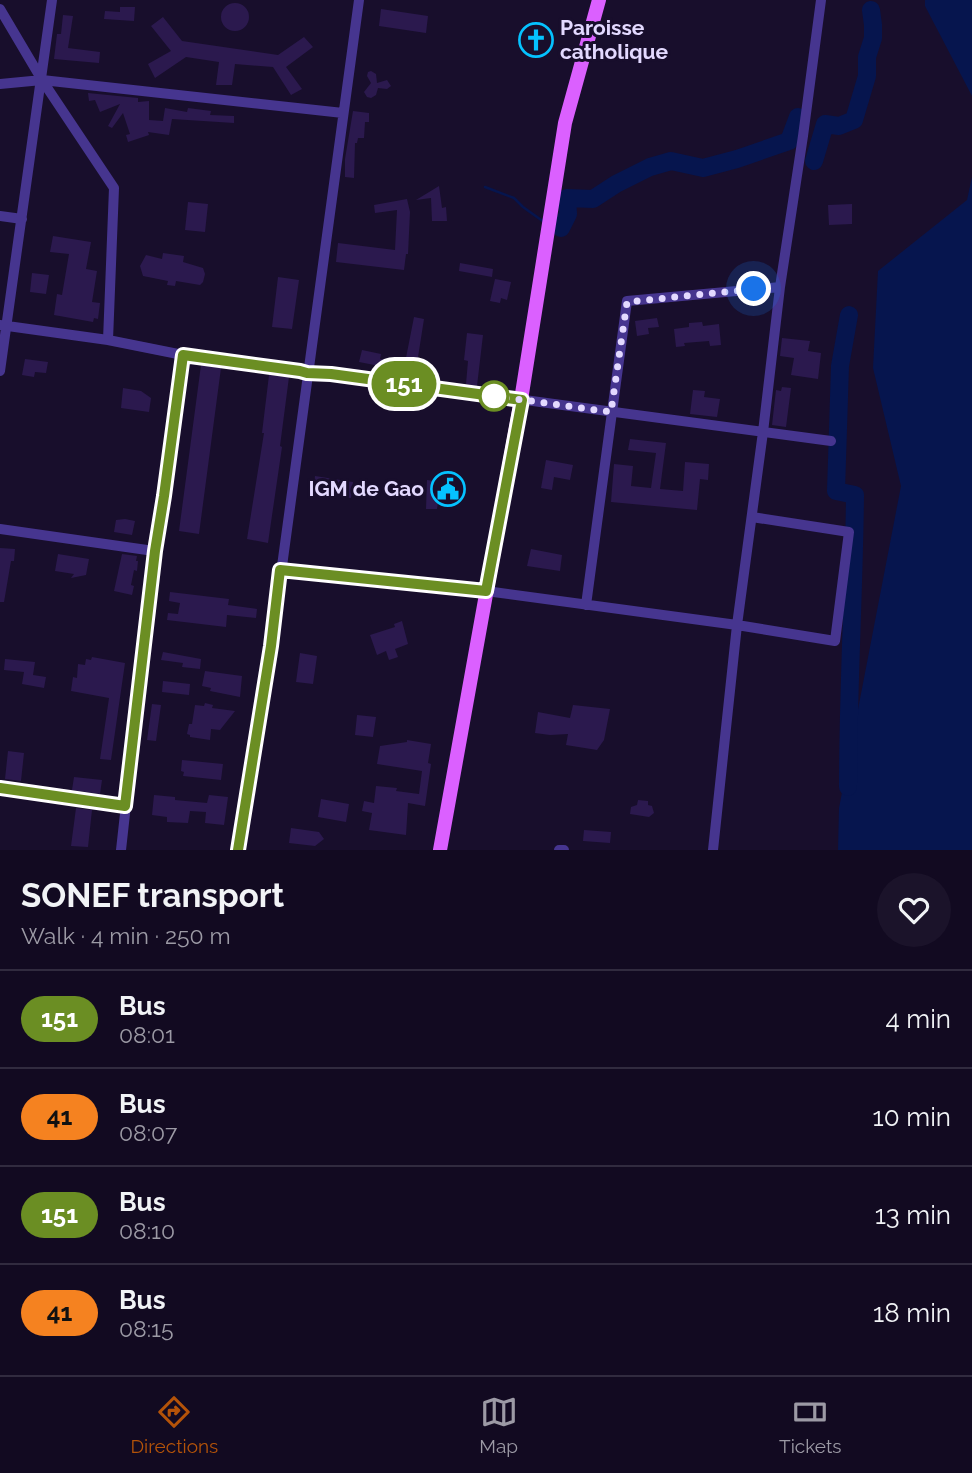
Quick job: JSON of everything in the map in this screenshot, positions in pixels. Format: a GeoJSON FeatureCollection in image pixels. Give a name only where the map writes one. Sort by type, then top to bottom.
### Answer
{"type":"FeatureCollection","features":[{"type":"Feature","properties":{"kind":"main road"},"geometry":{"type":"LineString","coordinates":[[440,850],[522,400],[565,123],[599,0]]}},
{"type":"Feature","properties":{"kind":"street"},"geometry":{"type":"LineString","coordinates":[[0,371],[3,326],[22,219],[52,0]]}},
{"type":"Feature","properties":{"kind":"street"},"geometry":{"type":"LineString","coordinates":[[238,850],[271,646],[359,0]]}},
{"type":"Feature","properties":{"kind":"street"},"geometry":{"type":"LineString","coordinates":[[713,850],[737,625],[780,287],[821,0]]}},
{"type":"Feature","properties":{"kind":"street"},"geometry":{"type":"LineString","coordinates":[[0,9],[41,80],[114,188],[108,340]]}},
{"type":"Feature","properties":{"kind":"street"},"geometry":{"type":"LineString","coordinates":[[0,84],[41,80],[343,113]]}},
{"type":"Feature","properties":{"kind":"street"},"geometry":{"type":"LineString","coordinates":[[0,216],[22,219]]}},
{"type":"Feature","properties":{"kind":"street"},"geometry":{"type":"LineString","coordinates":[[586,605],[627,302],[780,287]]}},
{"type":"Feature","properties":{"kind":"street"},"geometry":{"type":"LineString","coordinates":[[3,326],[108,340],[183,355],[307,373],[831,441]]}},
{"type":"Feature","properties":{"kind":"street"},"geometry":{"type":"LineString","coordinates":[[121,850],[155,551],[183,355]]}},
{"type":"Feature","properties":{"kind":"street"},"geometry":{"type":"LineString","coordinates":[[280,570],[486,591],[835,641],[849,532],[752,517]]}},
{"type":"Feature","properties":{"kind":"street"},"geometry":{"type":"LineString","coordinates":[[0,529],[155,551]]}},
{"type":"Feature","properties":{"kind":"street"},"geometry":{"type":"LineString","coordinates":[[0,788],[125,806]]}},
{"type":"Feature","properties":{"kind":"shaded area"},"geometry":{"type":"Polygon","coordinates":[[[925,0],[972,0],[972,96],[925,6],[925,0]]]}},
{"type":"Feature","properties":{"kind":"shaded area"},"geometry":{"type":"Polygon","coordinates":[[[972,177],[972,850],[838,850],[839,808],[901,486],[873,368],[878,271],[967,200],[972,177]]]}},
{"type":"Feature","properties":{"kind":"building"},"geometry":{"type":"Polygon","coordinates":[[[235,3],[245,7],[249,17],[245,27],[235,31],[225,27],[221,17],[225,7],[235,3]]]}},
{"type":"Feature","properties":{"kind":"building"},"geometry":{"type":"Polygon","coordinates":[[[120,7],[135,7],[134,21],[104,19],[105,11],[120,12],[120,7]]]}},
{"type":"Feature","properties":{"kind":"building"},"geometry":{"type":"Polygon","coordinates":[[[381,9],[428,16],[426,33],[379,26],[381,9]]]}},
{"type":"Feature","properties":{"kind":"building"},"geometry":{"type":"Polygon","coordinates":[[[63,15],[73,16],[68,48],[100,52],[99,63],[54,59],[63,15]]]}},
{"type":"Feature","properties":{"kind":"building"},"geometry":{"type":"Polygon","coordinates":[[[163,17],[182,41],[278,55],[304,37],[313,47],[286,67],[302,89],[291,95],[273,67],[235,64],[232,85],[216,85],[219,62],[186,57],[155,78],[148,64],[171,51],[151,26],[163,17]]]}},
{"type":"Feature","properties":{"kind":"building"},"geometry":{"type":"Polygon","coordinates":[[[371,71],[376,74],[377,83],[387,80],[391,86],[387,89],[378,88],[376,95],[371,98],[364,92],[371,83],[367,76],[371,71]]]}},
{"type":"Feature","properties":{"kind":"building"},"geometry":{"type":"Polygon","coordinates":[[[88,93],[138,98],[138,102],[149,101],[149,120],[163,121],[165,108],[187,112],[188,108],[211,111],[210,115],[234,116],[234,123],[172,119],[169,135],[148,132],[149,135],[128,142],[126,135],[130,134],[123,113],[112,128],[108,126],[120,104],[100,112],[95,100],[89,101],[88,93]]]}},
{"type":"Feature","properties":{"kind":"building"},"geometry":{"type":"Polygon","coordinates":[[[353,111],[369,113],[369,122],[365,122],[364,138],[358,138],[355,143],[354,178],[345,177],[345,159],[353,111]]]}},
{"type":"Feature","properties":{"kind":"building"},"geometry":{"type":"Polygon","coordinates":[[[439,186],[442,208],[446,207],[447,221],[432,221],[431,198],[416,200],[439,186]]]}},
{"type":"Feature","properties":{"kind":"building"},"geometry":{"type":"Polygon","coordinates":[[[407,199],[410,212],[408,254],[404,270],[336,262],[338,243],[395,250],[397,210],[375,213],[374,205],[407,199]]]}},
{"type":"Feature","properties":{"kind":"building"},"geometry":{"type":"Polygon","coordinates":[[[188,202],[208,204],[205,232],[185,230],[188,202]]]}},
{"type":"Feature","properties":{"kind":"building"},"geometry":{"type":"Polygon","coordinates":[[[852,204],[852,224],[829,225],[828,205],[852,204]]]}},
{"type":"Feature","properties":{"kind":"building"},"geometry":{"type":"Polygon","coordinates":[[[53,236],[91,242],[86,269],[97,271],[92,302],[100,303],[98,319],[94,318],[93,322],[54,315],[57,294],[62,295],[69,254],[50,252],[53,236]]]}},
{"type":"Feature","properties":{"kind":"building"},"geometry":{"type":"Polygon","coordinates":[[[163,253],[184,256],[183,262],[203,268],[203,282],[200,285],[176,281],[175,286],[167,285],[168,281],[143,276],[140,266],[146,255],[162,259],[163,253]]]}},
{"type":"Feature","properties":{"kind":"building"},"geometry":{"type":"Polygon","coordinates":[[[460,263],[493,269],[492,277],[459,271],[460,263]]]}},
{"type":"Feature","properties":{"kind":"building"},"geometry":{"type":"Polygon","coordinates":[[[32,273],[49,275],[46,294],[30,292],[32,273]]]}},
{"type":"Feature","properties":{"kind":"building"},"geometry":{"type":"Polygon","coordinates":[[[278,277],[299,280],[292,329],[272,327],[278,277]]]}},
{"type":"Feature","properties":{"kind":"building"},"geometry":{"type":"Polygon","coordinates":[[[495,279],[511,282],[507,300],[501,298],[500,303],[490,301],[495,279]]]}},
{"type":"Feature","properties":{"kind":"building"},"geometry":{"type":"Polygon","coordinates":[[[414,317],[424,319],[416,370],[404,368],[414,317]]]}},
{"type":"Feature","properties":{"kind":"building"},"geometry":{"type":"Polygon","coordinates":[[[657,318],[659,327],[648,328],[649,334],[637,336],[635,321],[657,318]]]}},
{"type":"Feature","properties":{"kind":"building"},"geometry":{"type":"Polygon","coordinates":[[[702,322],[703,326],[719,324],[721,345],[710,346],[709,341],[684,343],[685,346],[676,347],[674,329],[689,327],[689,323],[702,322]]]}},
{"type":"Feature","properties":{"kind":"building"},"geometry":{"type":"Polygon","coordinates":[[[467,333],[483,335],[477,386],[466,384],[468,361],[464,360],[467,333]]]}},
{"type":"Feature","properties":{"kind":"building"},"geometry":{"type":"Polygon","coordinates":[[[782,338],[810,341],[808,351],[821,353],[818,379],[791,375],[794,358],[780,356],[782,338]]]}},
{"type":"Feature","properties":{"kind":"building"},"geometry":{"type":"Polygon","coordinates":[[[362,350],[381,354],[380,359],[401,362],[400,370],[359,362],[362,350]]]}},
{"type":"Feature","properties":{"kind":"building"},"geometry":{"type":"Polygon","coordinates":[[[25,359],[48,362],[46,373],[35,372],[34,377],[22,375],[25,359]]]}},
{"type":"Feature","properties":{"kind":"building"},"geometry":{"type":"Polygon","coordinates":[[[201,365],[221,368],[199,534],[179,531],[201,365]]]}},
{"type":"Feature","properties":{"kind":"building"},"geometry":{"type":"Polygon","coordinates":[[[269,375],[289,377],[268,543],[247,539],[264,433],[269,375]]]}},
{"type":"Feature","properties":{"kind":"building"},"geometry":{"type":"Polygon","coordinates":[[[782,387],[791,388],[786,427],[772,425],[776,390],[781,391],[782,387]]]}},
{"type":"Feature","properties":{"kind":"building"},"geometry":{"type":"Polygon","coordinates":[[[123,388],[141,391],[151,398],[149,412],[121,408],[123,388]]]}},
{"type":"Feature","properties":{"kind":"building"},"geometry":{"type":"Polygon","coordinates":[[[693,390],[705,391],[704,397],[720,399],[717,417],[690,414],[693,390]]]}},
{"type":"Feature","properties":{"kind":"building"},"geometry":{"type":"Polygon","coordinates":[[[630,439],[666,443],[660,489],[683,491],[685,462],[709,464],[708,480],[700,479],[697,510],[611,502],[614,464],[633,466],[631,486],[651,488],[656,453],[628,450],[630,439]]]}},
{"type":"Feature","properties":{"kind":"building"},"geometry":{"type":"Polygon","coordinates":[[[546,460],[573,465],[570,480],[554,477],[552,490],[541,488],[546,460]]]}},
{"type":"Feature","properties":{"kind":"building"},"geometry":{"type":"Polygon","coordinates":[[[315,476],[353,482],[351,498],[313,492],[315,476]]]}},
{"type":"Feature","properties":{"kind":"building"},"geometry":{"type":"Polygon","coordinates":[[[427,480],[441,482],[437,509],[426,509],[427,480]]]}},
{"type":"Feature","properties":{"kind":"building"},"geometry":{"type":"Polygon","coordinates":[[[116,520],[135,521],[132,535],[114,532],[116,520]]]}},
{"type":"Feature","properties":{"kind":"building"},"geometry":{"type":"Polygon","coordinates":[[[0,548],[15,549],[4,602],[0,602],[0,548]]]}},
{"type":"Feature","properties":{"kind":"building"},"geometry":{"type":"Polygon","coordinates":[[[531,549],[562,555],[560,571],[527,566],[531,549]]]}},
{"type":"Feature","properties":{"kind":"building"},"geometry":{"type":"Polygon","coordinates":[[[58,554],[89,559],[86,575],[71,578],[74,574],[55,571],[58,554]]]}},
{"type":"Feature","properties":{"kind":"building"},"geometry":{"type":"Polygon","coordinates":[[[122,554],[137,556],[137,571],[134,570],[131,585],[134,586],[132,595],[114,591],[122,554]]]}},
{"type":"Feature","properties":{"kind":"building"},"geometry":{"type":"Polygon","coordinates":[[[170,592],[229,599],[228,605],[257,609],[256,618],[227,615],[226,627],[167,620],[168,613],[178,614],[180,603],[169,601],[170,592]]]}},
{"type":"Feature","properties":{"kind":"building"},"geometry":{"type":"Polygon","coordinates":[[[402,621],[408,644],[395,649],[398,657],[389,660],[386,651],[377,655],[370,635],[395,627],[394,624],[402,621]]]}},
{"type":"Feature","properties":{"kind":"building"},"geometry":{"type":"Polygon","coordinates":[[[163,652],[201,659],[200,669],[161,660],[163,652]]]}},
{"type":"Feature","properties":{"kind":"building"},"geometry":{"type":"Polygon","coordinates":[[[300,653],[317,656],[313,684],[296,682],[300,653]]]}},
{"type":"Feature","properties":{"kind":"building"},"geometry":{"type":"Polygon","coordinates":[[[92,657],[125,663],[111,760],[100,759],[109,698],[71,691],[73,677],[77,678],[78,664],[85,665],[86,659],[91,660],[92,657]]]}},
{"type":"Feature","properties":{"kind":"building"},"geometry":{"type":"Polygon","coordinates":[[[5,659],[35,662],[33,675],[46,677],[44,688],[22,684],[24,672],[4,670],[5,659]]]}},
{"type":"Feature","properties":{"kind":"building"},"geometry":{"type":"Polygon","coordinates":[[[205,671],[242,676],[240,697],[210,691],[211,688],[202,686],[205,671]]]}},
{"type":"Feature","properties":{"kind":"building"},"geometry":{"type":"Polygon","coordinates":[[[163,681],[190,684],[189,695],[162,692],[163,681]]]}},
{"type":"Feature","properties":{"kind":"building"},"geometry":{"type":"Polygon","coordinates":[[[205,703],[213,705],[212,708],[235,711],[220,730],[211,729],[210,740],[190,737],[187,734],[189,724],[192,724],[195,705],[204,706],[205,703]]]}},
{"type":"Feature","properties":{"kind":"building"},"geometry":{"type":"Polygon","coordinates":[[[152,704],[161,705],[156,741],[147,740],[152,704]]]}},
{"type":"Feature","properties":{"kind":"building"},"geometry":{"type":"Polygon","coordinates":[[[573,705],[610,709],[604,740],[597,750],[566,745],[568,734],[535,733],[538,712],[570,718],[573,705]]]}},
{"type":"Feature","properties":{"kind":"building"},"geometry":{"type":"Polygon","coordinates":[[[357,715],[376,717],[373,737],[355,735],[357,715]]]}},
{"type":"Feature","properties":{"kind":"building"},"geometry":{"type":"Polygon","coordinates":[[[407,740],[431,744],[425,806],[408,803],[406,835],[369,830],[372,813],[362,811],[364,801],[374,803],[376,786],[419,794],[422,771],[377,764],[380,746],[407,740]]]}},
{"type":"Feature","properties":{"kind":"building"},"geometry":{"type":"Polygon","coordinates":[[[8,751],[24,753],[21,781],[5,779],[8,751]]]}},
{"type":"Feature","properties":{"kind":"building"},"geometry":{"type":"Polygon","coordinates":[[[182,760],[223,764],[221,780],[183,776],[182,760]]]}},
{"type":"Feature","properties":{"kind":"building"},"geometry":{"type":"Polygon","coordinates":[[[74,777],[102,780],[100,794],[72,790],[74,777]]]}},
{"type":"Feature","properties":{"kind":"building"},"geometry":{"type":"Polygon","coordinates":[[[154,795],[207,803],[209,795],[228,797],[224,825],[205,823],[206,812],[190,811],[188,823],[167,822],[167,817],[152,815],[154,795]]]}},
{"type":"Feature","properties":{"kind":"building"},"geometry":{"type":"Polygon","coordinates":[[[321,799],[349,804],[346,822],[318,817],[321,799]]]}},
{"type":"Feature","properties":{"kind":"building"},"geometry":{"type":"Polygon","coordinates":[[[638,800],[648,801],[654,813],[649,817],[630,814],[631,807],[637,805],[638,800]]]}},
{"type":"Feature","properties":{"kind":"building"},"geometry":{"type":"Polygon","coordinates":[[[76,808],[92,810],[88,847],[71,846],[76,808]]]}},
{"type":"Feature","properties":{"kind":"building"},"geometry":{"type":"Polygon","coordinates":[[[291,828],[319,832],[324,839],[315,846],[289,843],[291,828]]]}},
{"type":"Feature","properties":{"kind":"building"},"geometry":{"type":"Polygon","coordinates":[[[584,830],[611,832],[610,843],[583,841],[584,830]]]}},
{"type":"Feature","properties":{"kind":"waterway"},"geometry":{"type":"LineString","coordinates":[[814,161],[825,124],[839,126],[854,120],[867,76],[867,57],[873,38],[871,10]]}},
{"type":"Feature","properties":{"kind":"waterway"},"geometry":{"type":"LineString","coordinates":[[561,228],[568,214],[567,198],[593,199],[650,167],[671,161],[703,168],[789,141],[798,117]]}},
{"type":"Feature","properties":{"kind":"waterway"},"geometry":{"type":"LineString","coordinates":[[485,187],[514,198],[544,222]]}},
{"type":"Feature","properties":{"kind":"waterway"},"geometry":{"type":"LineString","coordinates":[[848,787],[855,495],[836,491],[840,366],[849,315]]}},
{"type":"Feature","properties":{"kind":"bus line","name":"151"},"geometry":{"type":"LineString","coordinates":[[0,788],[125,806],[155,551],[183,355],[522,400],[486,591],[280,570],[271,646],[238,850]]}},
{"type":"Feature","properties":{"kind":"place","name":"Paroisse catholique"},"geometry":{"type":"Point","coordinates":[536,40]}},
{"type":"Feature","properties":{"kind":"place","name":"IGM de Gao"},"geometry":{"type":"Point","coordinates":[448,489]}},
{"type":"Feature","properties":{"kind":"route"},"geometry":{"type":"LineString","coordinates":[[494,396],[611,412],[627,302],[754,289]]}}]}
